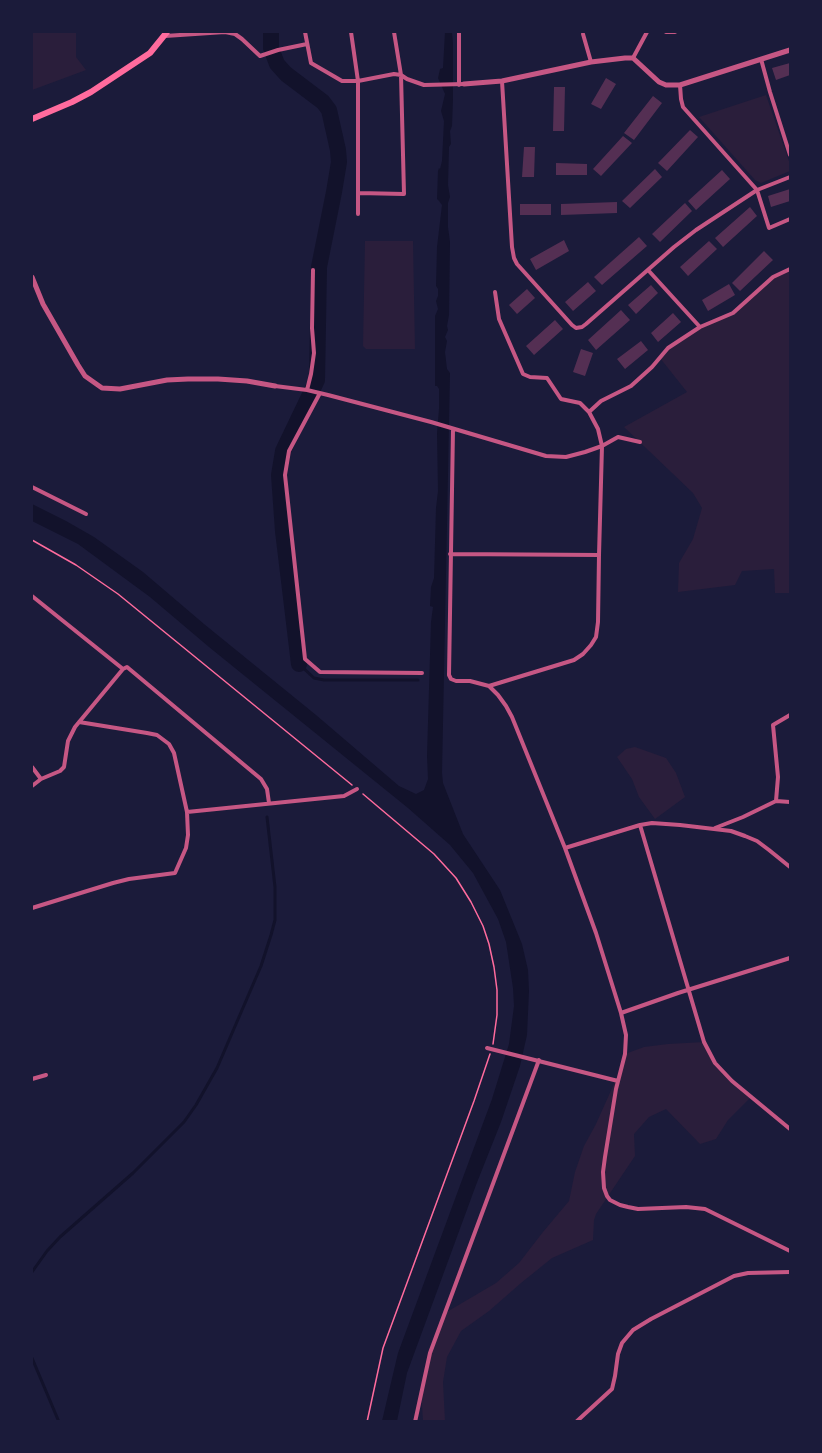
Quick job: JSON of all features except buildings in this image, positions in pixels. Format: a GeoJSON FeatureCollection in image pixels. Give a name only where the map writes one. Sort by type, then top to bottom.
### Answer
{"type":"FeatureCollection","features":[{"type":"Feature","properties":{"kind":"main road"},"geometry":{"type":"LineString","coordinates":[[32,119],[91,92],[150,53],[166,34]]}},
{"type":"Feature","properties":{"kind":"street"},"geometry":{"type":"LineString","coordinates":[[166,34],[225,32],[235,34],[260,56],[307,44]]}},
{"type":"Feature","properties":{"kind":"street"},"geometry":{"type":"LineString","coordinates":[[305,32],[311,63],[342,81],[358,81],[394,74],[424,85],[439,86],[502,81],[591,62],[625,58],[633,58],[659,82],[666,85],[680,85],[790,50]]}},
{"type":"Feature","properties":{"kind":"street"},"geometry":{"type":"LineString","coordinates":[[351,32],[358,81],[358,214]]}},
{"type":"Feature","properties":{"kind":"street"},"geometry":{"type":"LineString","coordinates":[[358,193],[404,194],[401,75],[394,32]]}},
{"type":"Feature","properties":{"kind":"street"},"geometry":{"type":"LineString","coordinates":[[459,32],[462,85]]}},
{"type":"Feature","properties":{"kind":"street"},"geometry":{"type":"LineString","coordinates":[[633,58],[646,32]]}},
{"type":"Feature","properties":{"kind":"street"},"geometry":{"type":"LineString","coordinates":[[666,32],[675,32]]}},
{"type":"Feature","properties":{"kind":"street"},"geometry":{"type":"LineString","coordinates":[[583,34],[591,62]]}},
{"type":"Feature","properties":{"kind":"street"},"geometry":{"type":"LineString","coordinates":[[761,59],[790,155]]}},
{"type":"Feature","properties":{"kind":"street"},"geometry":{"type":"LineString","coordinates":[[502,81],[512,247],[517,264],[576,328],[586,324],[696,230],[757,190],[790,177]]}},
{"type":"Feature","properties":{"kind":"street"},"geometry":{"type":"LineString","coordinates":[[680,85],[683,107],[757,190],[769,228],[790,219]]}},
{"type":"Feature","properties":{"kind":"street"},"geometry":{"type":"LineString","coordinates":[[590,412],[601,401],[631,386],[668,348],[700,327],[733,313],[773,277],[790,269]]}},
{"type":"Feature","properties":{"kind":"street"},"geometry":{"type":"LineString","coordinates":[[307,390],[314,353],[313,270]]}},
{"type":"Feature","properties":{"kind":"street"},"geometry":{"type":"LineString","coordinates":[[648,270],[700,327]]}},
{"type":"Feature","properties":{"kind":"street"},"geometry":{"type":"LineString","coordinates":[[32,277],[43,304],[78,365],[85,376],[102,388],[120,389],[167,380],[228,379],[307,390],[431,422],[546,456],[566,457],[585,452],[618,437],[640,442]]}},
{"type":"Feature","properties":{"kind":"street"},"geometry":{"type":"LineString","coordinates":[[451,428],[449,675],[451,679],[489,686],[574,660],[584,654],[591,645],[596,637],[598,622],[602,446],[598,429],[590,412],[580,403],[561,399],[547,378],[530,377],[523,374],[500,319],[495,292]]}},
{"type":"Feature","properties":{"kind":"street"},"geometry":{"type":"LineString","coordinates":[[317,392],[290,451],[285,475],[305,659],[320,672],[422,674]]}},
{"type":"Feature","properties":{"kind":"street"},"geometry":{"type":"LineString","coordinates":[[32,487],[86,514]]}},
{"type":"Feature","properties":{"kind":"street"},"geometry":{"type":"LineString","coordinates":[[450,554],[599,555]]}},
{"type":"Feature","properties":{"kind":"street"},"geometry":{"type":"LineString","coordinates":[[32,596],[123,669]]}},
{"type":"Feature","properties":{"kind":"street"},"geometry":{"type":"LineString","coordinates":[[32,786],[40,779],[64,767],[68,741],[79,722],[127,667],[261,779],[267,789],[269,802]]}},
{"type":"Feature","properties":{"kind":"street"},"geometry":{"type":"LineString","coordinates":[[489,686],[502,700],[512,717],[565,848],[596,933],[621,1013],[626,1035],[625,1054],[618,1081],[603,1172],[607,1196],[620,1206],[638,1209],[686,1206],[705,1209],[790,1251]]}},
{"type":"Feature","properties":{"kind":"street"},"geometry":{"type":"LineString","coordinates":[[776,801],[778,777],[773,725],[790,715]]}},
{"type":"Feature","properties":{"kind":"street"},"geometry":{"type":"LineString","coordinates":[[32,908],[121,881],[175,873],[186,848],[187,812],[174,753],[169,744],[157,735],[79,722]]}},
{"type":"Feature","properties":{"kind":"street"},"geometry":{"type":"LineString","coordinates":[[32,767],[40,779]]}},
{"type":"Feature","properties":{"kind":"street"},"geometry":{"type":"LineString","coordinates":[[187,812],[344,796],[357,789]]}},
{"type":"Feature","properties":{"kind":"street"},"geometry":{"type":"LineString","coordinates":[[714,829],[776,801],[790,802]]}},
{"type":"Feature","properties":{"kind":"street"},"geometry":{"type":"LineString","coordinates":[[565,848],[640,825],[663,823],[731,831],[757,841],[790,867]]}},
{"type":"Feature","properties":{"kind":"street"},"geometry":{"type":"LineString","coordinates":[[640,825],[704,1042],[716,1063],[738,1086],[790,1129]]}},
{"type":"Feature","properties":{"kind":"street"},"geometry":{"type":"LineString","coordinates":[[621,1013],[790,958]]}},
{"type":"Feature","properties":{"kind":"street"},"geometry":{"type":"LineString","coordinates":[[491,1048],[618,1081]]}},
{"type":"Feature","properties":{"kind":"street"},"geometry":{"type":"LineString","coordinates":[[415,1422],[430,1353],[537,1060]]}},
{"type":"Feature","properties":{"kind":"street"},"geometry":{"type":"LineString","coordinates":[[32,1079],[46,1075]]}},
{"type":"Feature","properties":{"kind":"street"},"geometry":{"type":"LineString","coordinates":[[576,1422],[612,1389],[618,1354],[622,1343],[633,1330],[734,1276],[790,1272]]}},
{"type":"Feature","properties":{"kind":"path"},"geometry":{"type":"LineString","coordinates":[[32,540],[76,565],[118,594],[434,854],[456,878],[471,902],[489,944],[497,990],[495,1033],[474,1101],[383,1348],[367,1422]]}},
{"type":"Feature","properties":{"kind":"shaded area"},"geometry":{"type":"Polygon","coordinates":[[[32,32],[76,32],[76,57],[86,70],[32,90],[32,32]]]}},
{"type":"Feature","properties":{"kind":"shaded area"},"geometry":{"type":"Polygon","coordinates":[[[445,32],[452,32],[453,99],[448,185],[450,197],[448,203],[449,315],[445,337],[447,369],[450,373],[442,773],[443,783],[463,834],[500,890],[522,944],[528,970],[529,991],[527,1035],[520,1066],[501,1122],[407,1373],[397,1421],[382,1421],[398,1353],[492,1099],[509,1044],[514,1006],[513,988],[506,942],[498,919],[473,873],[450,845],[150,597],[78,544],[32,521],[32,504],[94,537],[143,572],[399,786],[416,794],[424,790],[428,779],[433,607],[430,606],[434,578],[438,491],[439,389],[435,386],[435,316],[438,309],[436,301],[438,296],[437,247],[442,205],[437,199],[444,121],[441,111],[445,94],[438,78],[440,69],[443,68],[445,32]]]}},
{"type":"Feature","properties":{"kind":"shaded area"},"geometry":{"type":"Polygon","coordinates":[[[766,95],[790,164],[790,171],[761,183],[755,180],[699,117],[766,95]]]}},
{"type":"Feature","properties":{"kind":"shaded area"},"geometry":{"type":"Polygon","coordinates":[[[365,241],[413,241],[415,349],[366,349],[363,346],[365,241]]]}},
{"type":"Feature","properties":{"kind":"shaded area"},"geometry":{"type":"Polygon","coordinates":[[[790,269],[790,593],[775,593],[774,569],[742,571],[735,585],[678,592],[679,563],[693,539],[702,508],[693,493],[624,427],[687,392],[660,358],[668,348],[700,327],[733,313],[773,277],[790,269]]]}},
{"type":"Feature","properties":{"kind":"shaded area"},"geometry":{"type":"Polygon","coordinates":[[[635,747],[666,758],[676,773],[685,797],[655,819],[639,797],[632,779],[617,757],[626,749],[635,747]]]}},
{"type":"Feature","properties":{"kind":"shaded area"},"geometry":{"type":"Polygon","coordinates":[[[704,1042],[716,1063],[751,1097],[728,1120],[716,1139],[700,1144],[666,1109],[649,1117],[634,1134],[635,1156],[596,1214],[593,1240],[552,1258],[489,1311],[461,1331],[447,1357],[443,1382],[445,1421],[423,1421],[421,1389],[430,1353],[445,1313],[496,1283],[519,1263],[569,1201],[575,1172],[584,1146],[622,1066],[625,1054],[644,1047],[704,1042]]]}},
{"type":"Feature","properties":{"kind":"waterway"},"geometry":{"type":"LineString","coordinates":[[271,32],[271,48],[277,64],[286,74],[323,102],[329,110],[339,162],[319,267],[317,380],[283,451],[279,475],[283,531],[299,664]]}},
{"type":"Feature","properties":{"kind":"waterway"},"geometry":{"type":"LineString","coordinates":[[299,664],[314,678],[324,680],[418,680]]}},
{"type":"Feature","properties":{"kind":"waterway"},"geometry":{"type":"LineString","coordinates":[[32,1272],[60,1237],[133,1173],[184,1122],[217,1068],[261,966],[275,920],[275,887],[267,817]]}},
{"type":"Feature","properties":{"kind":"waterway"},"geometry":{"type":"LineString","coordinates":[[32,1358],[59,1422]]}}]}
